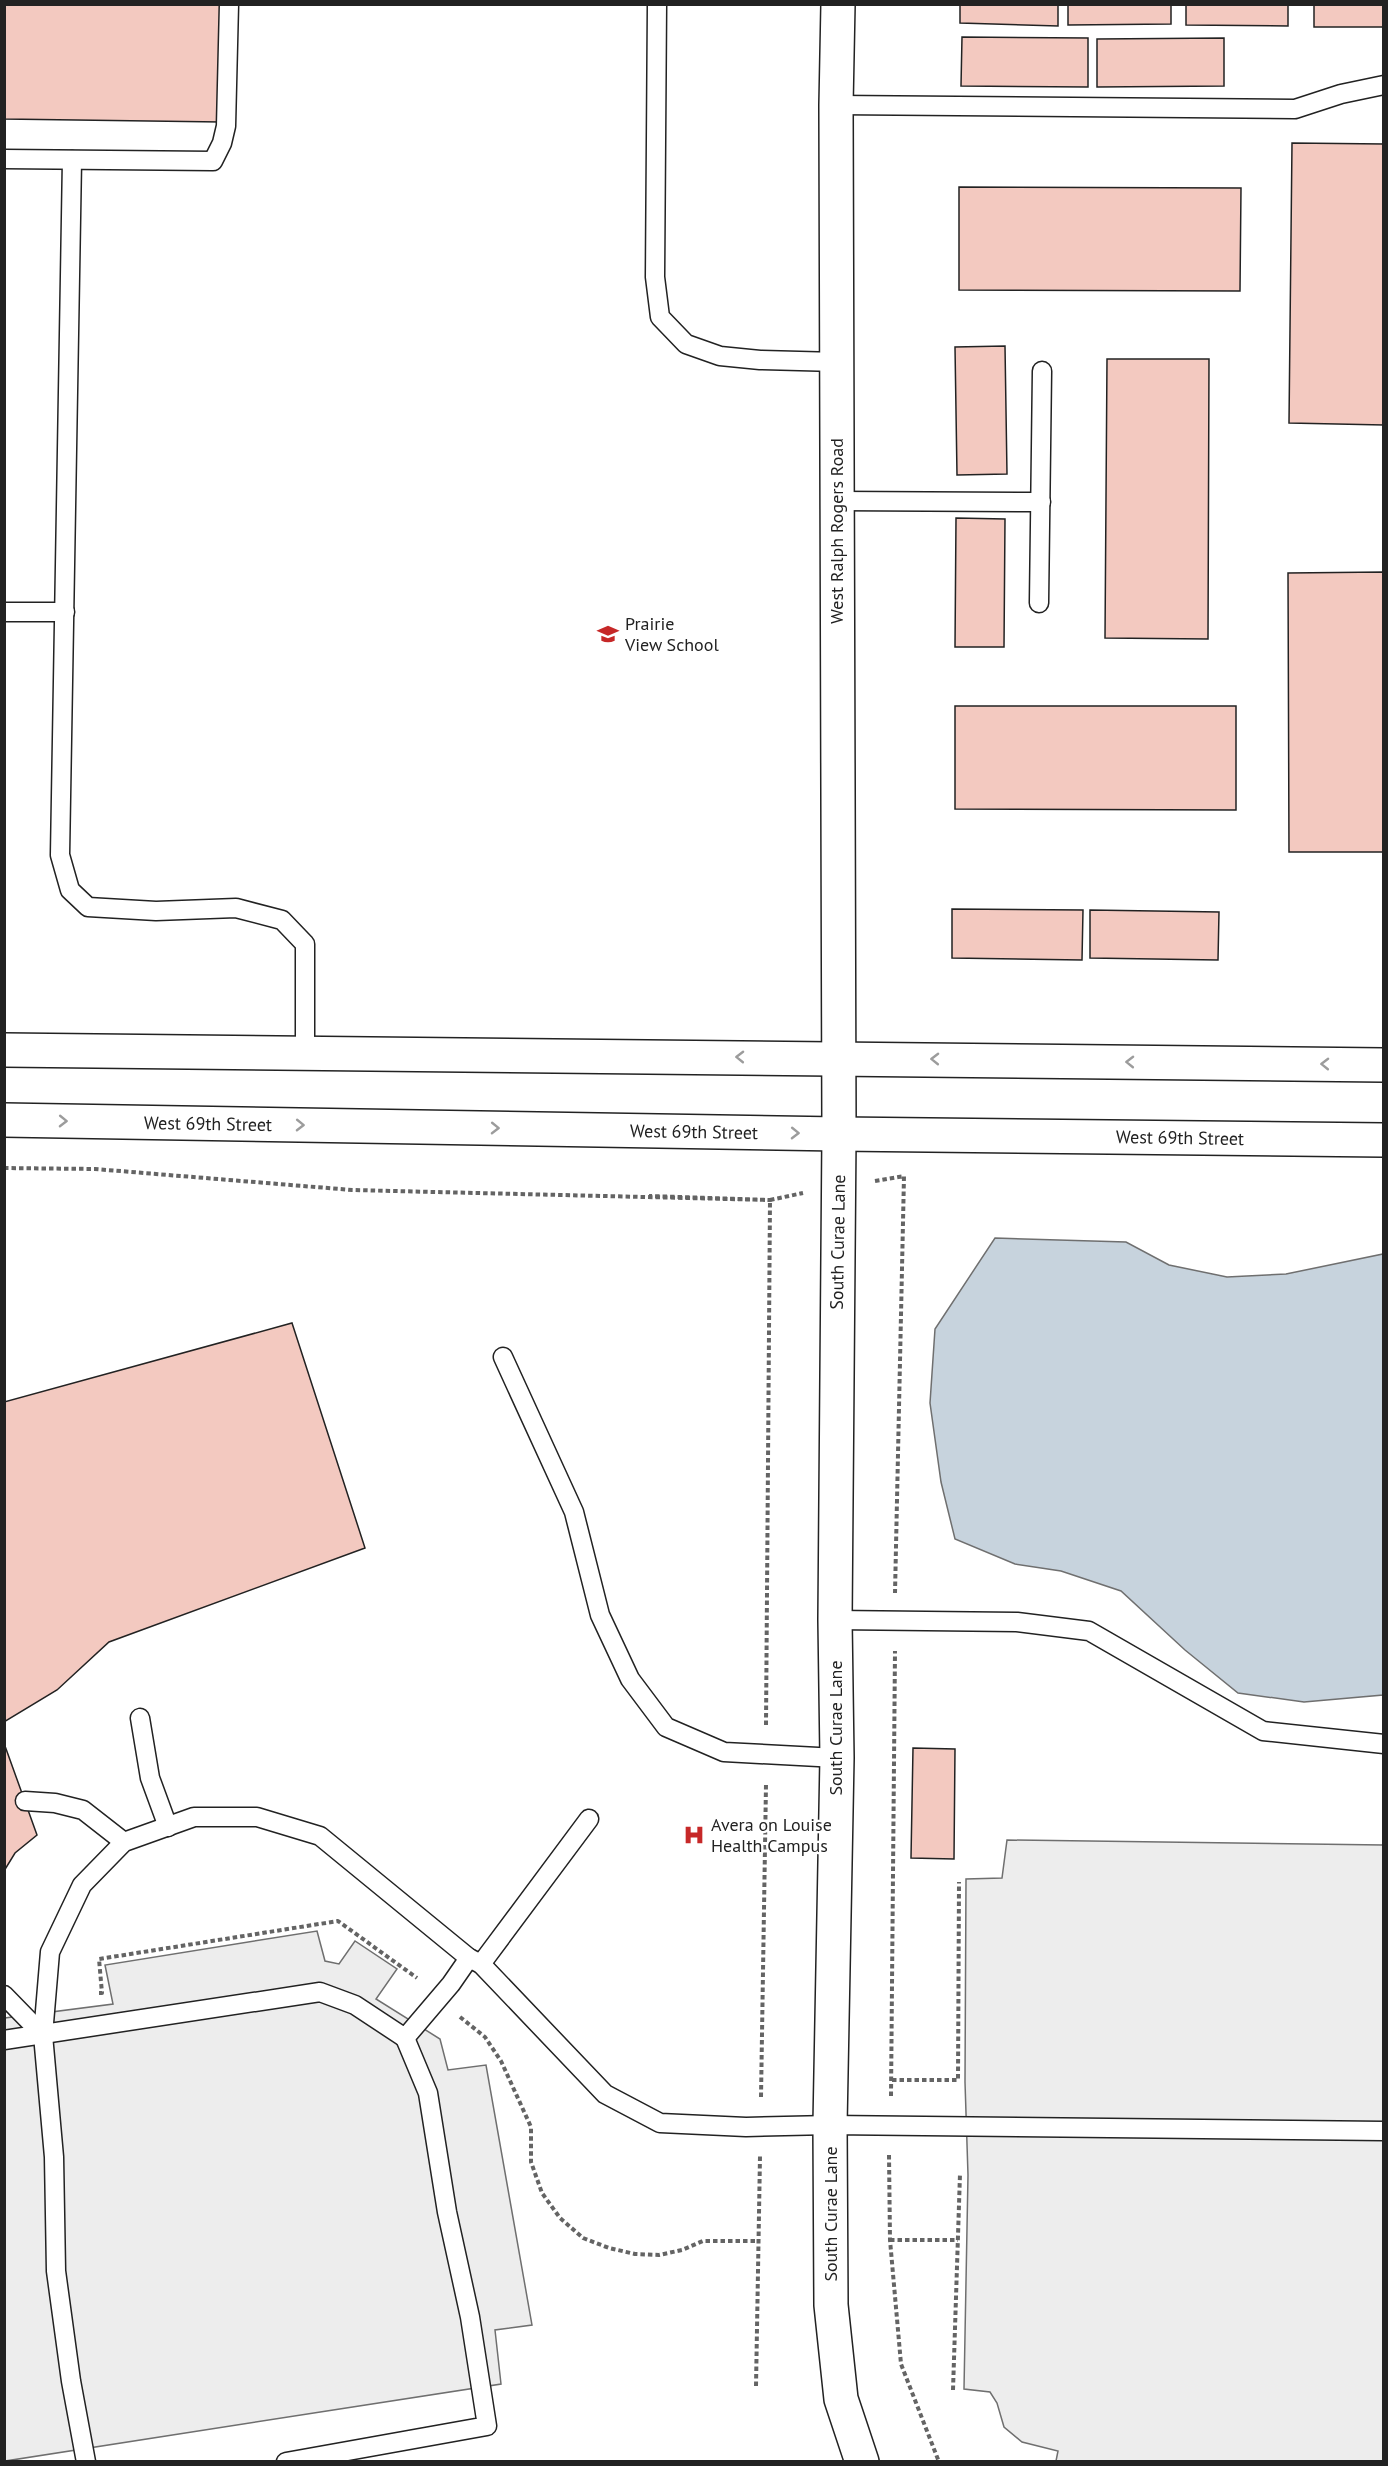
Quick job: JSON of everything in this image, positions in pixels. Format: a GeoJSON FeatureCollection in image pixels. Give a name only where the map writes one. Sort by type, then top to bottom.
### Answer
{"type":"FeatureCollection","features":[{"type":"Feature","properties":{"kind":"main road","name":"West Ralph Rogers Road"},"geometry":{"type":"LineString","coordinates":[[838,4],[836,105],[841,1058],[839,1134]]}},
{"type":"Feature","properties":{"kind":"main road"},"geometry":{"type":"LineString","coordinates":[[4,1050],[1383,1065]]}},
{"type":"Feature","properties":{"kind":"main road","name":"West 69th Street"},"geometry":{"type":"LineString","coordinates":[[4,1120],[839,1134],[1383,1140]]}},
{"type":"Feature","properties":{"kind":"main road","name":"South Curae Lane"},"geometry":{"type":"LineString","coordinates":[[839,1134],[835,1620],[837,1758],[830,2125],[831,2305],[841,2398],[862,2462]]}},
{"type":"Feature","properties":{"kind":"lane"},"geometry":{"type":"LineString","coordinates":[[4,159],[213,161],[222,143],[226,126],[229,4]]}},
{"type":"Feature","properties":{"kind":"lane"},"geometry":{"type":"LineString","coordinates":[[657,4],[655,278],[660,317],[687,345],[720,356],[760,360],[837,362]]}},
{"type":"Feature","properties":{"kind":"lane"},"geometry":{"type":"LineString","coordinates":[[836,105],[1295,109],[1341,94],[1383,85]]}},
{"type":"Feature","properties":{"kind":"lane"},"geometry":{"type":"LineString","coordinates":[[72,160],[60,855],[70,890],[88,907],[156,911],[236,908],[282,920],[305,944],[305,1053]]}},
{"type":"Feature","properties":{"kind":"lane"},"geometry":{"type":"LineString","coordinates":[[1039,603],[1042,371]]}},
{"type":"Feature","properties":{"kind":"lane"},"geometry":{"type":"LineString","coordinates":[[837,501],[1041,502]]}},
{"type":"Feature","properties":{"kind":"lane"},"geometry":{"type":"LineString","coordinates":[[4,612],[65,612]]}},
{"type":"Feature","properties":{"kind":"lane"},"geometry":{"type":"LineString","coordinates":[[503,1357],[574,1512],[600,1615],[630,1679],[666,1727],[724,1752],[837,1758]]}},
{"type":"Feature","properties":{"kind":"lane"},"geometry":{"type":"LineString","coordinates":[[835,1620],[1017,1622],[1089,1630],[1263,1731],[1383,1744]]}},
{"type":"Feature","properties":{"kind":"lane"},"geometry":{"type":"LineString","coordinates":[[140,1718],[150,1778],[168,1827]]}},
{"type":"Feature","properties":{"kind":"lane"},"geometry":{"type":"LineString","coordinates":[[25,1801],[55,1803],[83,1810],[124,1842]]}},
{"type":"Feature","properties":{"kind":"lane"},"geometry":{"type":"LineString","coordinates":[[87,2462],[71,2381],[56,2271],[54,2157],[43,2035],[50,1952],[82,1884],[124,1842],[194,1818],[257,1818],[320,1836],[475,1961],[604,2094],[660,2123],[746,2127],[830,2125],[1383,2131]]}},
{"type":"Feature","properties":{"kind":"lane"},"geometry":{"type":"LineString","coordinates":[[405,2038],[451,1984],[475,1961],[589,1819]]}},
{"type":"Feature","properties":{"kind":"lane"},"geometry":{"type":"LineString","coordinates":[[4,2040],[320,1992],[355,2005],[405,2038],[428,2093],[447,2212],[470,2317],[487,2426],[286,2462]]}},
{"type":"Feature","properties":{"kind":"lane"},"geometry":{"type":"LineString","coordinates":[[4,1995],[43,2035]]}},
{"type":"Feature","properties":{"kind":"path"},"geometry":{"type":"LineString","coordinates":[[4,1168],[95,1169],[352,1190],[770,1200],[649,1196]]}},
{"type":"Feature","properties":{"kind":"path"},"geometry":{"type":"LineString","coordinates":[[939,2462],[901,2364],[890,2240],[890,2126],[892,2079],[958,2079],[959,1882]]}},
{"type":"Feature","properties":{"kind":"path"},"geometry":{"type":"LineString","coordinates":[[953,2390],[960,2174]]}},
{"type":"Feature","properties":{"kind":"path"},"geometry":{"type":"LineString","coordinates":[[890,2240],[958,2240]]}},
{"type":"Feature","properties":{"kind":"shaded area"},"geometry":{"type":"Polygon","coordinates":[[[995,1238],[1126,1242],[1169,1265],[1227,1277],[1286,1274],[1383,1254],[1383,1695],[1304,1702],[1238,1693],[1185,1650],[1121,1591],[1061,1571],[1015,1564],[955,1539],[941,1482],[930,1403],[935,1329],[995,1238]]]}},
{"type":"Feature","properties":{"kind":"shaded area"},"geometry":{"type":"Polygon","coordinates":[[[1007,1840],[1383,1845],[1383,2461],[1056,2461],[1058,2451],[1022,2442],[1004,2427],[997,2403],[990,2392],[964,2389],[968,2175],[965,2082],[966,1879],[1002,1878],[1007,1840]]]}},
{"type":"Feature","properties":{"kind":"shaded area"},"geometry":{"type":"Polygon","coordinates":[[[317,1931],[325,1961],[339,1964],[355,1941],[397,1969],[376,1999],[440,2039],[448,2070],[486,2065],[532,2325],[495,2330],[501,2384],[5,2461],[5,2018],[113,2004],[105,1965],[317,1931]]]}},
{"type":"Feature","properties":{"kind":"building"},"geometry":{"type":"Polygon","coordinates":[[[4,4],[223,4],[221,122],[4,119],[4,4]]]}},
{"type":"Feature","properties":{"kind":"building"},"geometry":{"type":"Polygon","coordinates":[[[960,4],[1058,4],[1058,26],[960,23],[960,4]]]}},
{"type":"Feature","properties":{"kind":"building"},"geometry":{"type":"Polygon","coordinates":[[[1068,4],[1171,4],[1171,24],[1068,25],[1068,4]]]}},
{"type":"Feature","properties":{"kind":"building"},"geometry":{"type":"Polygon","coordinates":[[[1186,4],[1288,4],[1288,26],[1186,25],[1186,4]]]}},
{"type":"Feature","properties":{"kind":"building"},"geometry":{"type":"Polygon","coordinates":[[[1314,4],[1384,4],[1384,27],[1314,27],[1314,4]]]}},
{"type":"Feature","properties":{"kind":"building"},"geometry":{"type":"Polygon","coordinates":[[[962,37],[1088,38],[1088,87],[961,86],[962,37]]]}},
{"type":"Feature","properties":{"kind":"building"},"geometry":{"type":"Polygon","coordinates":[[[1224,38],[1224,86],[1097,87],[1097,39],[1224,38]]]}},
{"type":"Feature","properties":{"kind":"building"},"geometry":{"type":"Polygon","coordinates":[[[1292,143],[1384,144],[1384,425],[1289,423],[1292,143]]]}},
{"type":"Feature","properties":{"kind":"building"},"geometry":{"type":"Polygon","coordinates":[[[959,187],[1241,188],[1240,291],[959,290],[959,187]]]}},
{"type":"Feature","properties":{"kind":"building"},"geometry":{"type":"Polygon","coordinates":[[[1005,346],[1007,474],[957,475],[955,347],[1005,346]]]}},
{"type":"Feature","properties":{"kind":"building"},"geometry":{"type":"Polygon","coordinates":[[[1107,359],[1209,359],[1208,639],[1105,638],[1107,359]]]}},
{"type":"Feature","properties":{"kind":"building"},"geometry":{"type":"Polygon","coordinates":[[[956,518],[1005,519],[1004,647],[955,647],[956,518]]]}},
{"type":"Feature","properties":{"kind":"building"},"geometry":{"type":"Polygon","coordinates":[[[1384,572],[1384,852],[1289,852],[1288,573],[1384,572]]]}},
{"type":"Feature","properties":{"kind":"building"},"geometry":{"type":"Polygon","coordinates":[[[955,706],[1236,706],[1236,810],[955,809],[955,706]]]}},
{"type":"Feature","properties":{"kind":"building"},"geometry":{"type":"Polygon","coordinates":[[[952,909],[1083,910],[1082,960],[952,958],[952,909]]]}},
{"type":"Feature","properties":{"kind":"building"},"geometry":{"type":"Polygon","coordinates":[[[1090,910],[1219,912],[1218,960],[1090,958],[1090,910]]]}},
{"type":"Feature","properties":{"kind":"building"},"geometry":{"type":"Polygon","coordinates":[[[292,1323],[365,1548],[109,1642],[57,1690],[4,1722],[4,1402],[292,1323]]]}},
{"type":"Feature","properties":{"kind":"building"},"geometry":{"type":"Polygon","coordinates":[[[5,1746],[37,1835],[15,1853],[4,1871],[5,1746]]]}},
{"type":"Feature","properties":{"kind":"building"},"geometry":{"type":"Polygon","coordinates":[[[913,1748],[955,1749],[954,1859],[911,1858],[913,1748]]]}},
{"type":"Feature","properties":{"kind":"place","name":"Prairie View School"},"geometry":{"type":"Point","coordinates":[608,634]}},
{"type":"Feature","properties":{"kind":"place","name":"Avera on Louise Health Campus"},"geometry":{"type":"Point","coordinates":[694,1835]}}]}
